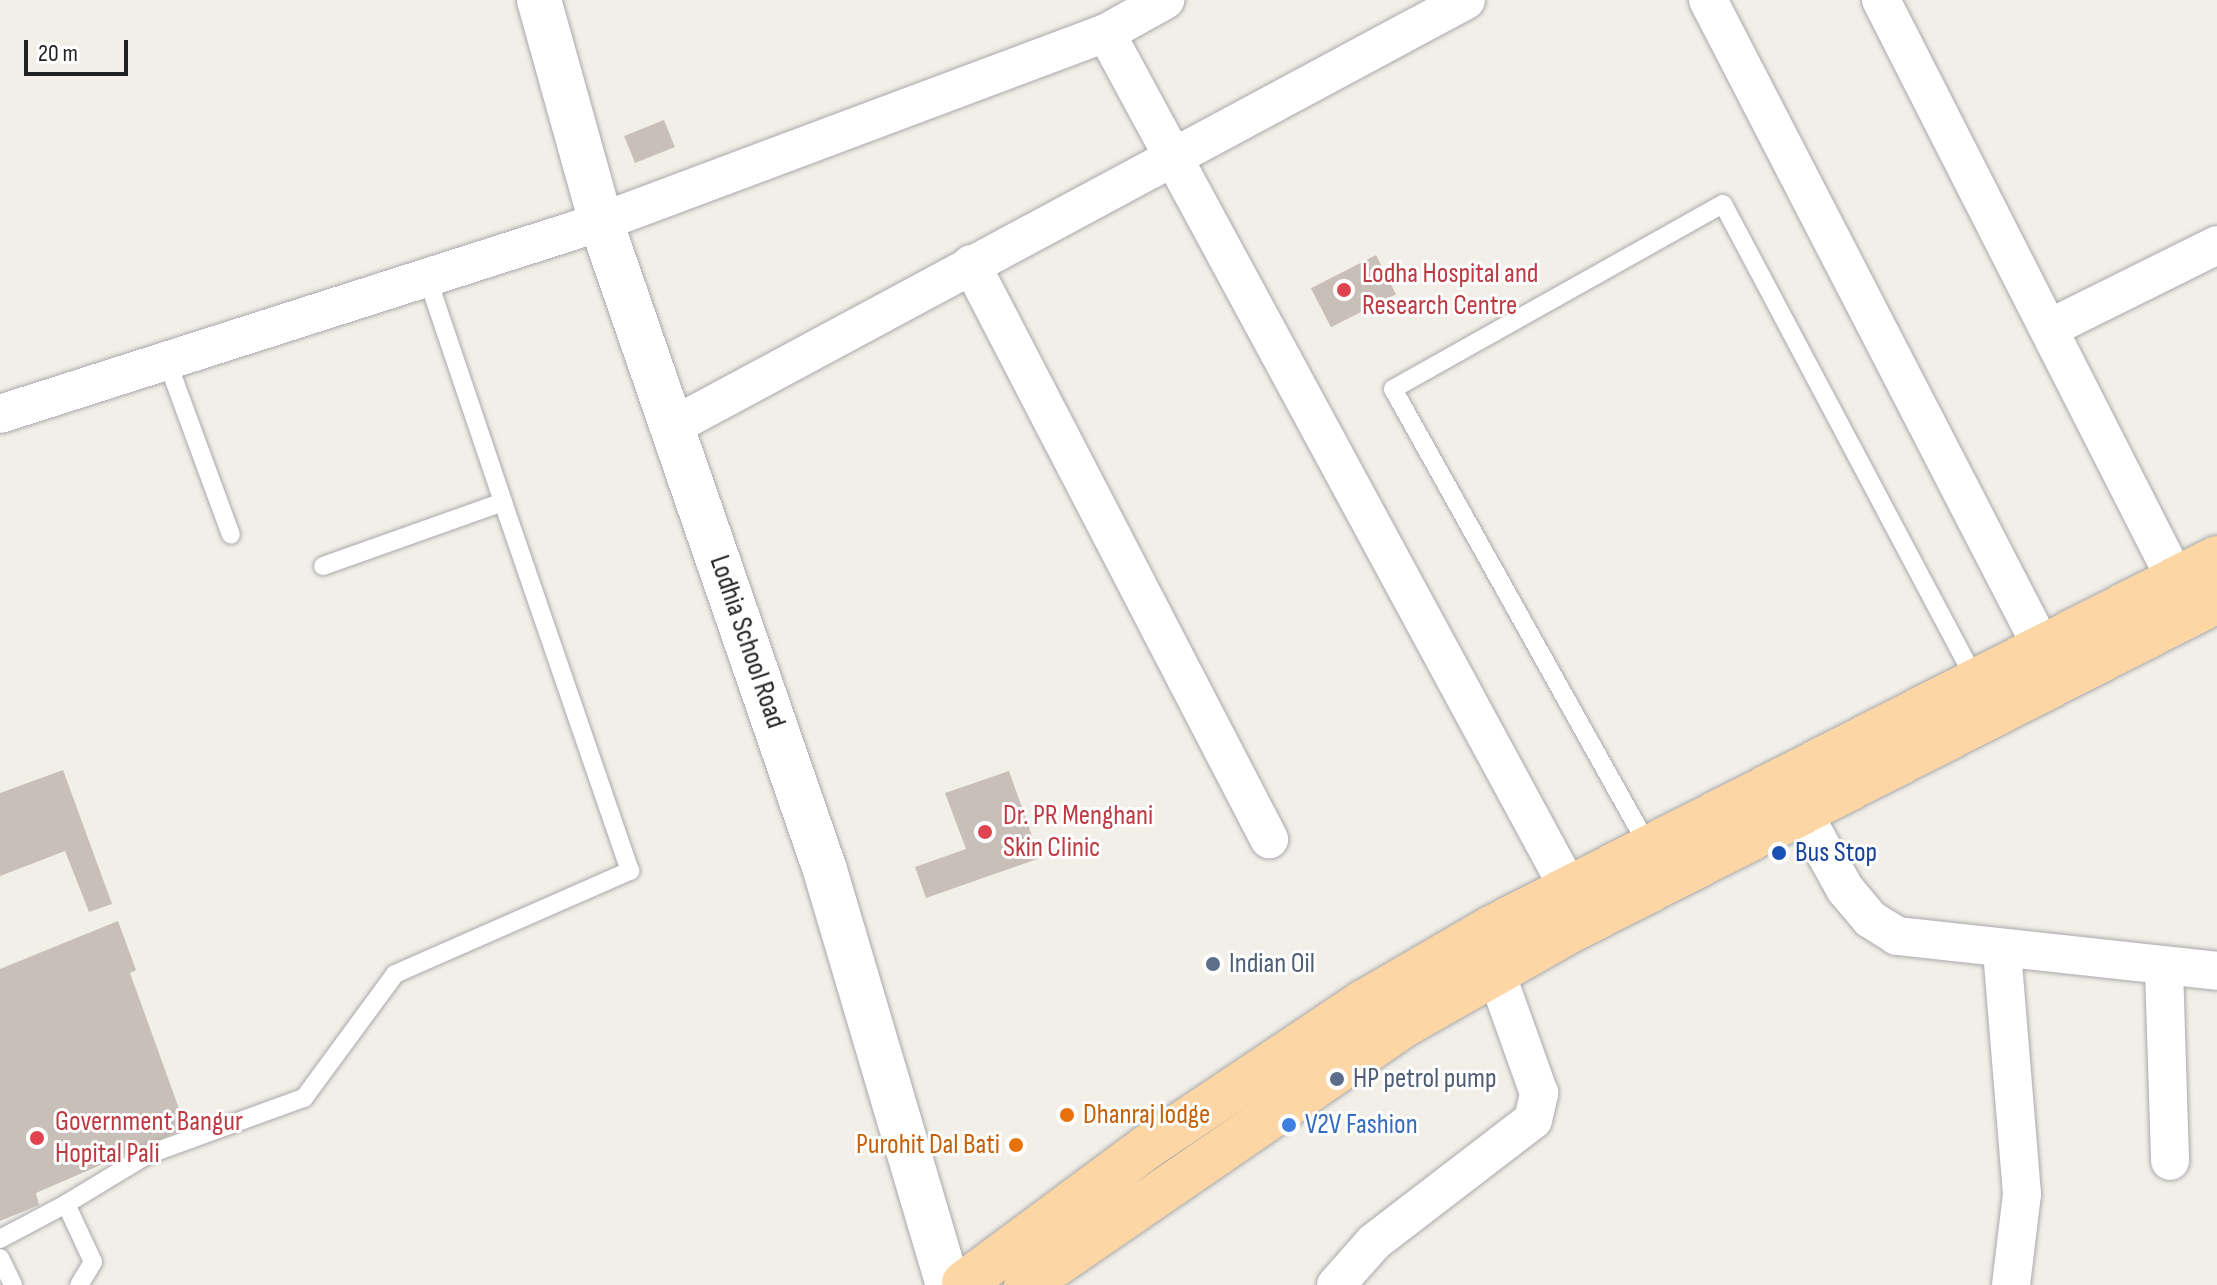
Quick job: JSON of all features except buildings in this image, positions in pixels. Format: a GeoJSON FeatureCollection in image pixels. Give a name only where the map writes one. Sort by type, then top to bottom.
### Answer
{"type":"FeatureCollection","features":[{"type":"Feature","properties":{"kind":"main road"},"geometry":{"type":"LineString","coordinates":[[958,1284],[1147,1147],[1364,1002],[1647,844],[1785,781],[1975,679],[2217,558]]}},
{"type":"Feature","properties":{"kind":"main road"},"geometry":{"type":"LineString","coordinates":[[1026,1285],[1247,1128],[1496,973],[2217,601]]}},
{"type":"Feature","properties":{"kind":"street","name":"Lodhia School Road"},"geometry":{"type":"LineString","coordinates":[[539,0],[601,222],[825,870],[958,1284]]}},
{"type":"Feature","properties":{"kind":"street"},"geometry":{"type":"LineString","coordinates":[[0,414],[601,222],[1106,33],[1165,0]]}},
{"type":"Feature","properties":{"kind":"street"},"geometry":{"type":"LineString","coordinates":[[673,426],[1172,155],[1466,0]]}},
{"type":"Feature","properties":{"kind":"street"},"geometry":{"type":"LineString","coordinates":[[1708,0],[2042,647]]}},
{"type":"Feature","properties":{"kind":"street"},"geometry":{"type":"LineString","coordinates":[[1881,0],[2052,327],[2176,580]]}},
{"type":"Feature","properties":{"kind":"street"},"geometry":{"type":"LineString","coordinates":[[1106,33],[1568,887]]}},
{"type":"Feature","properties":{"kind":"street"},"geometry":{"type":"LineString","coordinates":[[2052,327],[2217,245]]}},
{"type":"Feature","properties":{"kind":"street"},"geometry":{"type":"LineString","coordinates":[[971,264],[1269,839]]}},
{"type":"Feature","properties":{"kind":"street"},"geometry":{"type":"LineString","coordinates":[[1803,813],[1845,889],[1877,924],[1912,941],[2217,971]]}},
{"type":"Feature","properties":{"kind":"street"},"geometry":{"type":"LineString","coordinates":[[2002,951],[2022,1194],[2011,1285]]}},
{"type":"Feature","properties":{"kind":"street"},"geometry":{"type":"LineString","coordinates":[[2164,968],[2170,1161]]}},
{"type":"Feature","properties":{"kind":"street"},"geometry":{"type":"LineString","coordinates":[[1336,1285],[1374,1242],[1533,1120],[1539,1093],[1496,973]]}},
{"type":"Feature","properties":{"kind":"lane"},"geometry":{"type":"LineString","coordinates":[[1647,844],[1393,389],[1723,204],[1975,679]]}},
{"type":"Feature","properties":{"kind":"lane"},"geometry":{"type":"LineString","coordinates":[[0,1239],[147,1155],[304,1098],[395,974],[630,871],[427,277]]}},
{"type":"Feature","properties":{"kind":"lane"},"geometry":{"type":"LineString","coordinates":[[167,361],[231,535]]}},
{"type":"Feature","properties":{"kind":"lane"},"geometry":{"type":"LineString","coordinates":[[323,566],[503,502]]}},
{"type":"Feature","properties":{"kind":"lane"},"geometry":{"type":"LineString","coordinates":[[66,1204],[93,1262],[79,1285]]}},
{"type":"Feature","properties":{"kind":"lane"},"geometry":{"type":"LineString","coordinates":[[0,1258],[13,1285]]}},
{"type":"Feature","properties":{"kind":"place","name":"Lodha Hospital and Research Centre"},"geometry":{"type":"Point","coordinates":[1344,290]}},
{"type":"Feature","properties":{"kind":"place","name":"Dr. PR Menghani Skin Clinic"},"geometry":{"type":"Point","coordinates":[985,832]}},
{"type":"Feature","properties":{"kind":"place","name":"Bus Stop"},"geometry":{"type":"Point","coordinates":[1779,853]}},
{"type":"Feature","properties":{"kind":"place","name":"Indian Oil"},"geometry":{"type":"Point","coordinates":[1213,964]}},
{"type":"Feature","properties":{"kind":"place","name":"HP petrol pump"},"geometry":{"type":"Point","coordinates":[1337,1079]}},
{"type":"Feature","properties":{"kind":"place","name":"Dhanraj lodge"},"geometry":{"type":"Point","coordinates":[1067,1115]}},
{"type":"Feature","properties":{"kind":"place","name":"V2V Fashion"},"geometry":{"type":"Point","coordinates":[1289,1125]}},
{"type":"Feature","properties":{"kind":"place","name":"Government Bangur Hopital Pali"},"geometry":{"type":"Point","coordinates":[37,1138]}},
{"type":"Feature","properties":{"kind":"place","name":"Purohit Dal Bati"},"geometry":{"type":"Point","coordinates":[1016,1145]}}]}
